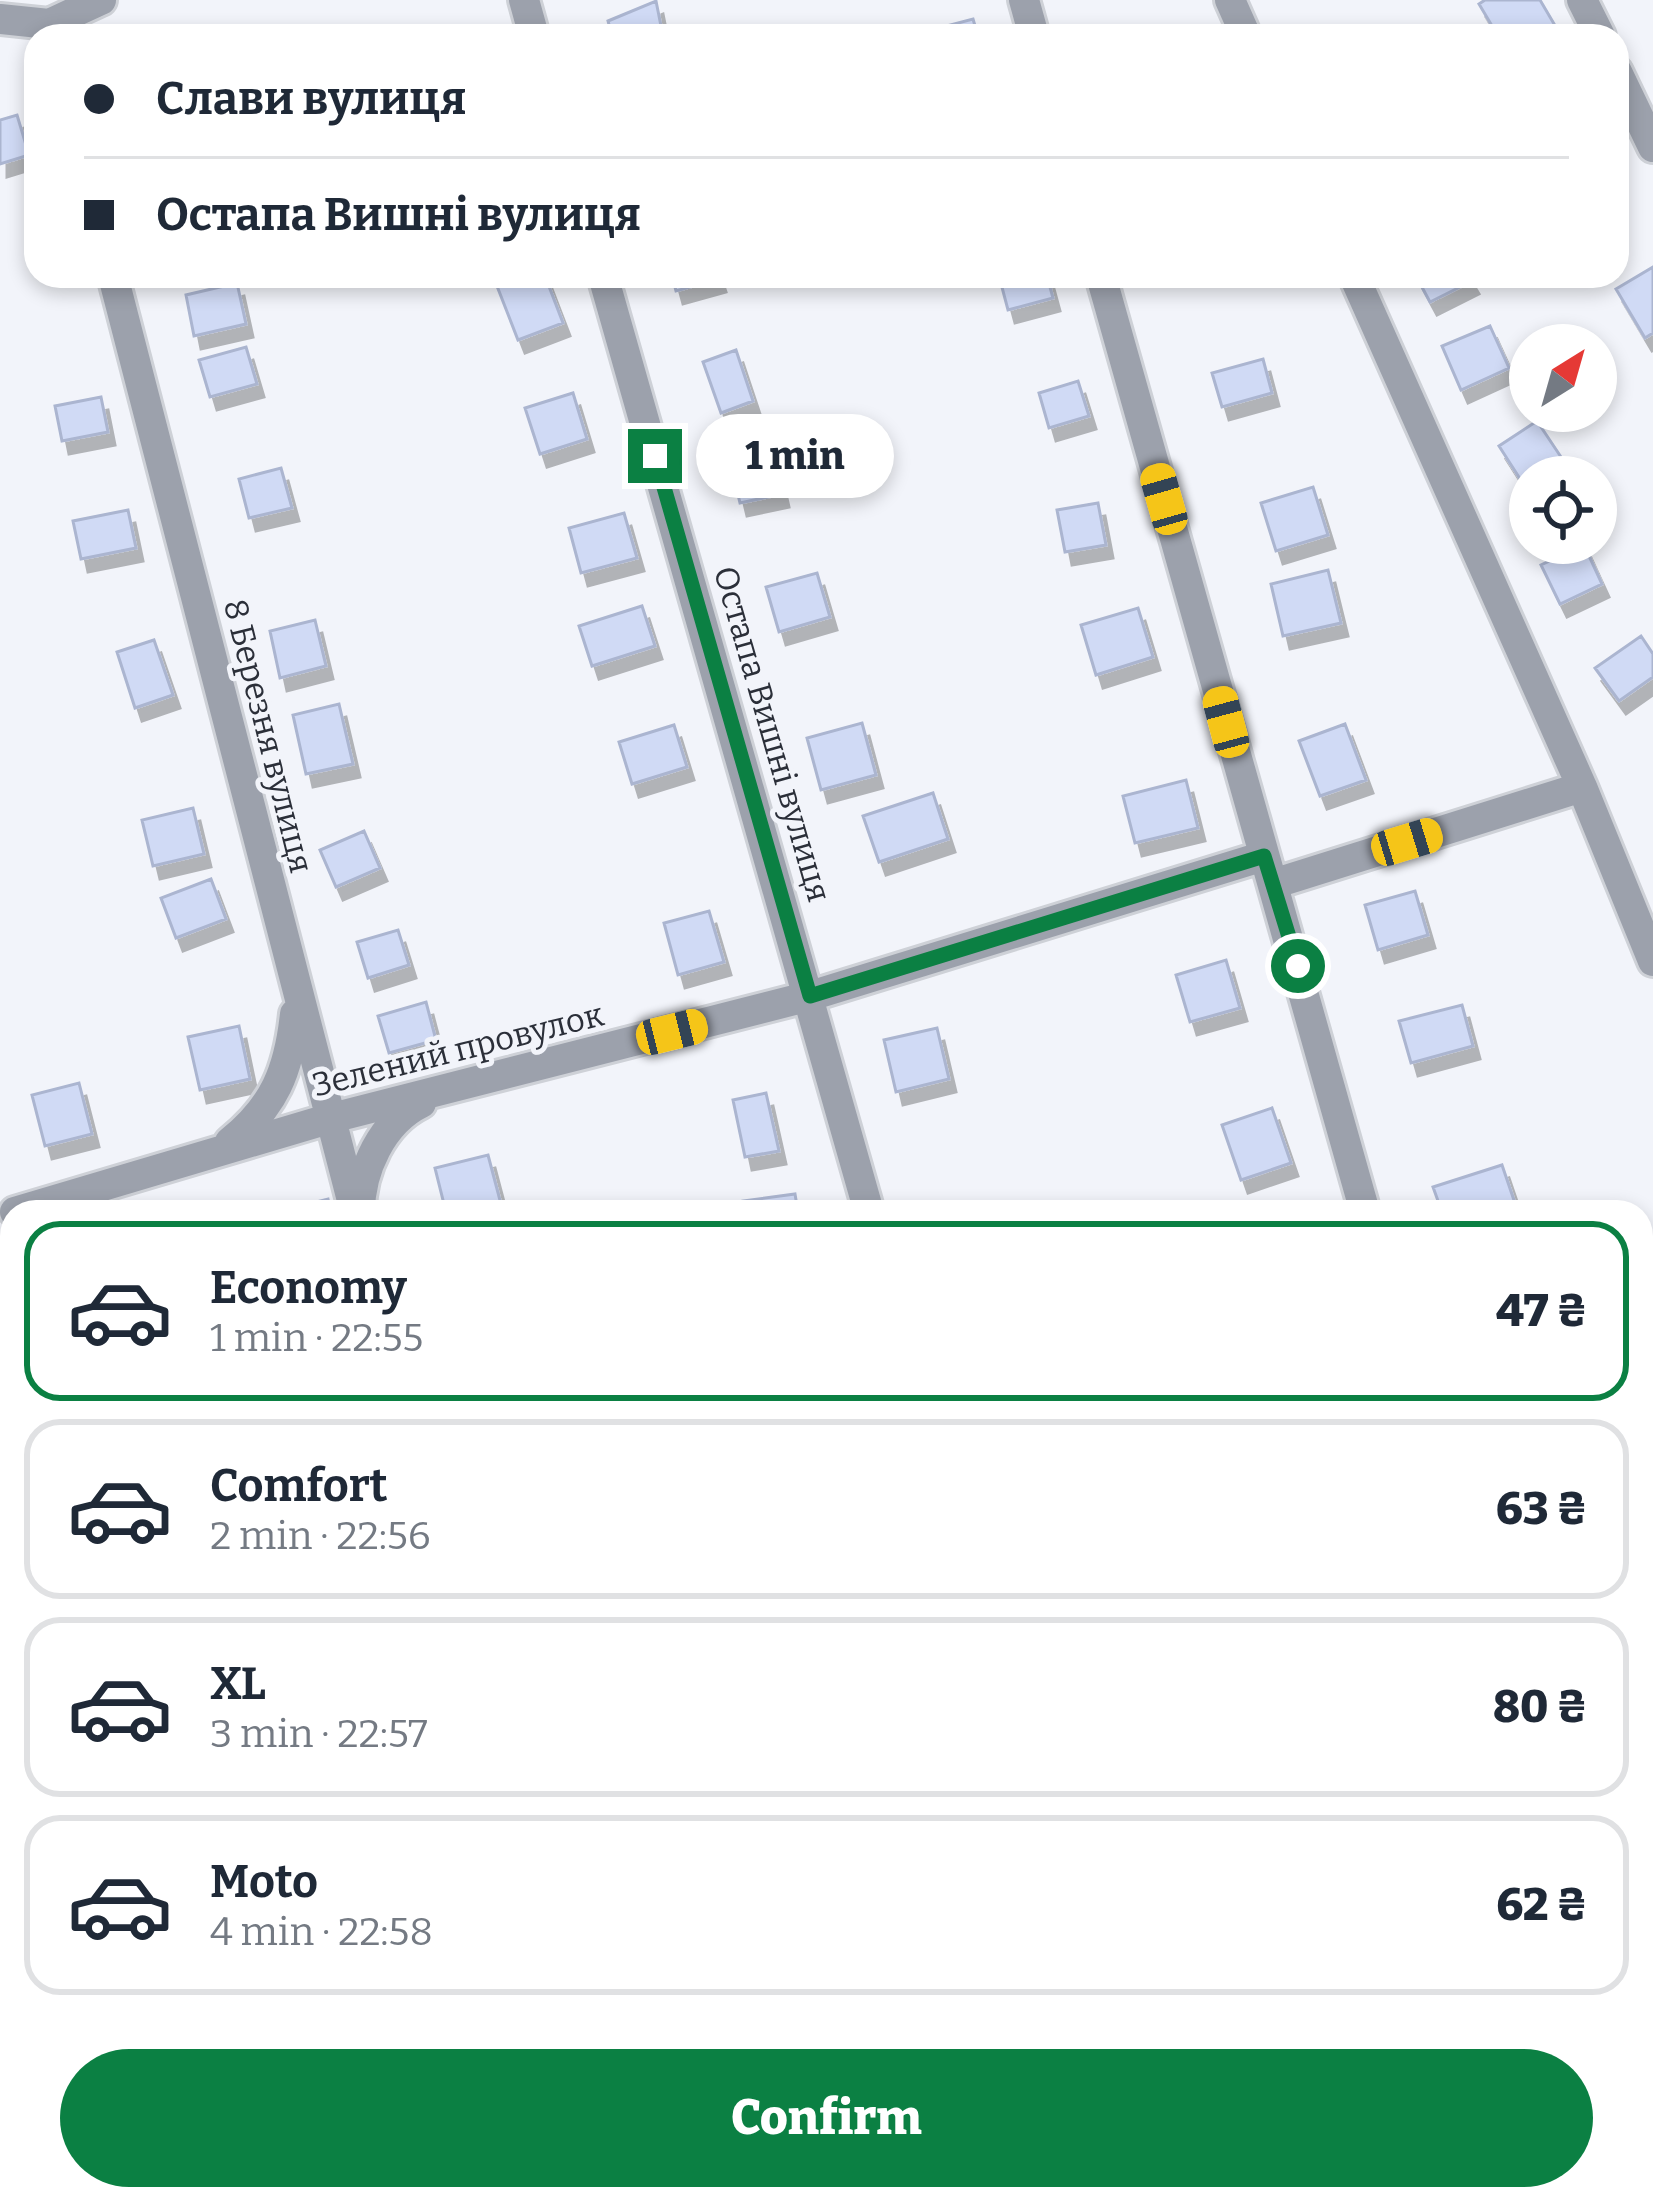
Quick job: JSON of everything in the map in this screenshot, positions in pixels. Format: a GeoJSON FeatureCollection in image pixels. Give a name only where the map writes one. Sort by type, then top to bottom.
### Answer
{"type":"FeatureCollection","features":[{"type":"Feature","properties":{"kind":"street"},"geometry":{"type":"LineString","coordinates":[[61,24],[101,0]]}},
{"type":"Feature","properties":{"kind":"street"},"geometry":{"type":"LineString","coordinates":[[1629,97],[1653,147]]}},
{"type":"Feature","properties":{"kind":"street","name":"8 Березня вулиця"},"geometry":{"type":"LineString","coordinates":[[116,288],[328,1119],[354,1200]]}},
{"type":"Feature","properties":{"kind":"street","name":"Остапа Вишні вулиця"},"geometry":{"type":"LineString","coordinates":[[606,288],[865,1200]]}},
{"type":"Feature","properties":{"kind":"street"},"geometry":{"type":"LineString","coordinates":[[1104,288],[1362,1200]]}},
{"type":"Feature","properties":{"kind":"street"},"geometry":{"type":"LineString","coordinates":[[1359,288],[1582,787],[1653,961]]}},
{"type":"Feature","properties":{"kind":"street","name":"Зелений провулок"},"geometry":{"type":"LineString","coordinates":[[55,1200],[328,1119],[810,996],[1582,787]]}},
{"type":"Feature","properties":{"kind":"street"},"geometry":{"type":"LineString","coordinates":[[219,1152],[261,1118],[277,1094],[297,996]]}},
{"type":"Feature","properties":{"kind":"street"},"geometry":{"type":"LineString","coordinates":[[360,1200],[378,1145],[406,1110],[443,1092]]}},
{"type":"Feature","properties":{"kind":"building"},"geometry":{"type":"Polygon","coordinates":[[[1540,0],[1554,24],[1491,24],[1479,4],[1540,0]]]}},
{"type":"Feature","properties":{"kind":"building"},"geometry":{"type":"Polygon","coordinates":[[[656,1],[661,24],[609,24],[656,1]]]}},
{"type":"Feature","properties":{"kind":"building"},"geometry":{"type":"Polygon","coordinates":[[[17,115],[24,157],[0,164],[0,120],[17,115]]]}},
{"type":"Feature","properties":{"kind":"building"},"geometry":{"type":"Polygon","coordinates":[[[1653,267],[1653,333],[1645,338],[1616,289],[1629,288],[1629,281],[1653,267]]]}},
{"type":"Feature","properties":{"kind":"building"},"geometry":{"type":"Polygon","coordinates":[[[238,288],[246,324],[194,336],[186,295],[238,288]]]}},
{"type":"Feature","properties":{"kind":"building"},"geometry":{"type":"Polygon","coordinates":[[[498,288],[550,288],[563,323],[518,340],[498,288]]]}},
{"type":"Feature","properties":{"kind":"building"},"geometry":{"type":"Polygon","coordinates":[[[1002,288],[1050,288],[1053,298],[1008,310],[1002,288]]]}},
{"type":"Feature","properties":{"kind":"building"},"geometry":{"type":"Polygon","coordinates":[[[1422,288],[1458,288],[1430,302],[1422,288]]]}},
{"type":"Feature","properties":{"kind":"building"},"geometry":{"type":"Polygon","coordinates":[[[1490,326],[1509,368],[1461,390],[1442,346],[1490,326]]]}},
{"type":"Feature","properties":{"kind":"building"},"geometry":{"type":"Polygon","coordinates":[[[246,347],[257,384],[210,397],[199,360],[246,347]]]}},
{"type":"Feature","properties":{"kind":"building"},"geometry":{"type":"Polygon","coordinates":[[[736,350],[753,401],[721,413],[703,362],[736,350]]]}},
{"type":"Feature","properties":{"kind":"building"},"geometry":{"type":"Polygon","coordinates":[[[1263,359],[1272,393],[1222,407],[1212,373],[1263,359]]]}},
{"type":"Feature","properties":{"kind":"building"},"geometry":{"type":"Polygon","coordinates":[[[1078,381],[1089,416],[1049,428],[1039,393],[1078,381]]]}},
{"type":"Feature","properties":{"kind":"building"},"geometry":{"type":"Polygon","coordinates":[[[573,393],[587,439],[540,454],[525,408],[573,393]]]}},
{"type":"Feature","properties":{"kind":"building"},"geometry":{"type":"Polygon","coordinates":[[[101,397],[108,432],[62,441],[55,406],[101,397]]]}},
{"type":"Feature","properties":{"kind":"building"},"geometry":{"type":"Polygon","coordinates":[[[1520,432],[1544,432],[1560,456],[1509,456],[1509,462],[1499,446],[1520,432]]]}},
{"type":"Feature","properties":{"kind":"building"},"geometry":{"type":"Polygon","coordinates":[[[772,450],[782,494],[740,503],[730,461],[772,450]]]}},
{"type":"Feature","properties":{"kind":"building"},"geometry":{"type":"Polygon","coordinates":[[[281,468],[292,508],[249,518],[239,479],[281,468]]]}},
{"type":"Feature","properties":{"kind":"building"},"geometry":{"type":"Polygon","coordinates":[[[1313,487],[1328,535],[1276,551],[1261,503],[1313,487]]]}},
{"type":"Feature","properties":{"kind":"building"},"geometry":{"type":"Polygon","coordinates":[[[1098,503],[1106,545],[1065,552],[1057,510],[1098,503]]]}},
{"type":"Feature","properties":{"kind":"building"},"geometry":{"type":"Polygon","coordinates":[[[128,510],[136,548],[81,559],[73,521],[128,510]]]}},
{"type":"Feature","properties":{"kind":"building"},"geometry":{"type":"Polygon","coordinates":[[[624,513],[637,558],[581,573],[569,528],[624,513]]]}},
{"type":"Feature","properties":{"kind":"building"},"geometry":{"type":"Polygon","coordinates":[[[1593,564],[1602,584],[1560,604],[1541,565],[1593,564]]]}},
{"type":"Feature","properties":{"kind":"building"},"geometry":{"type":"Polygon","coordinates":[[[1328,570],[1341,623],[1283,636],[1271,584],[1328,570]]]}},
{"type":"Feature","properties":{"kind":"building"},"geometry":{"type":"Polygon","coordinates":[[[817,573],[830,617],[779,632],[766,587],[817,573]]]}},
{"type":"Feature","properties":{"kind":"building"},"geometry":{"type":"Polygon","coordinates":[[[642,606],[655,646],[592,666],[579,626],[642,606]]]}},
{"type":"Feature","properties":{"kind":"building"},"geometry":{"type":"Polygon","coordinates":[[[1138,608],[1153,657],[1096,675],[1081,625],[1138,608]]]}},
{"type":"Feature","properties":{"kind":"building"},"geometry":{"type":"Polygon","coordinates":[[[315,620],[326,666],[280,678],[270,631],[315,620]]]}},
{"type":"Feature","properties":{"kind":"building"},"geometry":{"type":"Polygon","coordinates":[[[1641,636],[1653,654],[1653,677],[1619,701],[1595,668],[1641,636]]]}},
{"type":"Feature","properties":{"kind":"building"},"geometry":{"type":"Polygon","coordinates":[[[154,640],[173,695],[135,708],[117,652],[154,640]]]}},
{"type":"Feature","properties":{"kind":"building"},"geometry":{"type":"Polygon","coordinates":[[[339,704],[353,764],[306,774],[293,715],[339,704]]]}},
{"type":"Feature","properties":{"kind":"building"},"geometry":{"type":"Polygon","coordinates":[[[862,723],[876,775],[821,790],[807,738],[862,723]]]}},
{"type":"Feature","properties":{"kind":"building"},"geometry":{"type":"Polygon","coordinates":[[[1345,724],[1366,780],[1320,796],[1299,741],[1345,724]]]}},
{"type":"Feature","properties":{"kind":"building"},"geometry":{"type":"Polygon","coordinates":[[[674,725],[687,767],[632,784],[619,742],[674,725]]]}},
{"type":"Feature","properties":{"kind":"building"},"geometry":{"type":"Polygon","coordinates":[[[1186,780],[1198,828],[1135,843],[1123,796],[1186,780]]]}},
{"type":"Feature","properties":{"kind":"building"},"geometry":{"type":"Polygon","coordinates":[[[933,793],[948,839],[879,862],[863,816],[933,793]]]}},
{"type":"Feature","properties":{"kind":"building"},"geometry":{"type":"Polygon","coordinates":[[[193,808],[204,854],[153,866],[142,820],[193,808]]]}},
{"type":"Feature","properties":{"kind":"building"},"geometry":{"type":"Polygon","coordinates":[[[364,831],[380,868],[336,887],[320,850],[364,831]]]}},
{"type":"Feature","properties":{"kind":"building"},"geometry":{"type":"Polygon","coordinates":[[[211,879],[226,919],[176,938],[161,898],[211,879]]]}},
{"type":"Feature","properties":{"kind":"building"},"geometry":{"type":"Polygon","coordinates":[[[1415,891],[1428,935],[1378,950],[1365,905],[1415,891]]]}},
{"type":"Feature","properties":{"kind":"building"},"geometry":{"type":"Polygon","coordinates":[[[709,911],[724,962],[678,975],[664,923],[709,911]]]}},
{"type":"Feature","properties":{"kind":"building"},"geometry":{"type":"Polygon","coordinates":[[[398,930],[409,965],[368,978],[357,942],[398,930]]]}},
{"type":"Feature","properties":{"kind":"building"},"geometry":{"type":"Polygon","coordinates":[[[1226,960],[1240,1008],[1190,1022],[1176,975],[1226,960]]]}},
{"type":"Feature","properties":{"kind":"building"},"geometry":{"type":"Polygon","coordinates":[[[426,1002],[436,1040],[389,1053],[378,1016],[426,1002]]]}},
{"type":"Feature","properties":{"kind":"building"},"geometry":{"type":"Polygon","coordinates":[[[1462,1005],[1473,1046],[1411,1063],[1399,1021],[1462,1005]]]}},
{"type":"Feature","properties":{"kind":"building"},"geometry":{"type":"Polygon","coordinates":[[[239,1026],[250,1079],[200,1090],[188,1037],[239,1026]]]}},
{"type":"Feature","properties":{"kind":"building"},"geometry":{"type":"Polygon","coordinates":[[[937,1028],[949,1079],[896,1092],[884,1040],[937,1028]]]}},
{"type":"Feature","properties":{"kind":"building"},"geometry":{"type":"Polygon","coordinates":[[[79,1083],[92,1134],[45,1146],[32,1095],[79,1083]]]}},
{"type":"Feature","properties":{"kind":"building"},"geometry":{"type":"Polygon","coordinates":[[[766,1093],[779,1151],[745,1157],[733,1100],[766,1093]]]}},
{"type":"Feature","properties":{"kind":"building"},"geometry":{"type":"Polygon","coordinates":[[[1272,1108],[1291,1163],[1241,1180],[1222,1125],[1272,1108]]]}},
{"type":"Feature","properties":{"kind":"building"},"geometry":{"type":"Polygon","coordinates":[[[488,1155],[500,1200],[443,1200],[435,1168],[488,1155]]]}},
{"type":"Feature","properties":{"kind":"building"},"geometry":{"type":"Polygon","coordinates":[[[1502,1165],[1514,1200],[1438,1200],[1433,1187],[1502,1165]]]}},
{"type":"Feature","properties":{"kind":"building"},"geometry":{"type":"Polygon","coordinates":[[[795,1194],[796,1200],[750,1200],[795,1194]]]}},
{"type":"Feature","properties":{"kind":"route"},"geometry":{"type":"LineString","coordinates":[[655,456],[810,996],[1264,856],[1298,966]]}}]}
